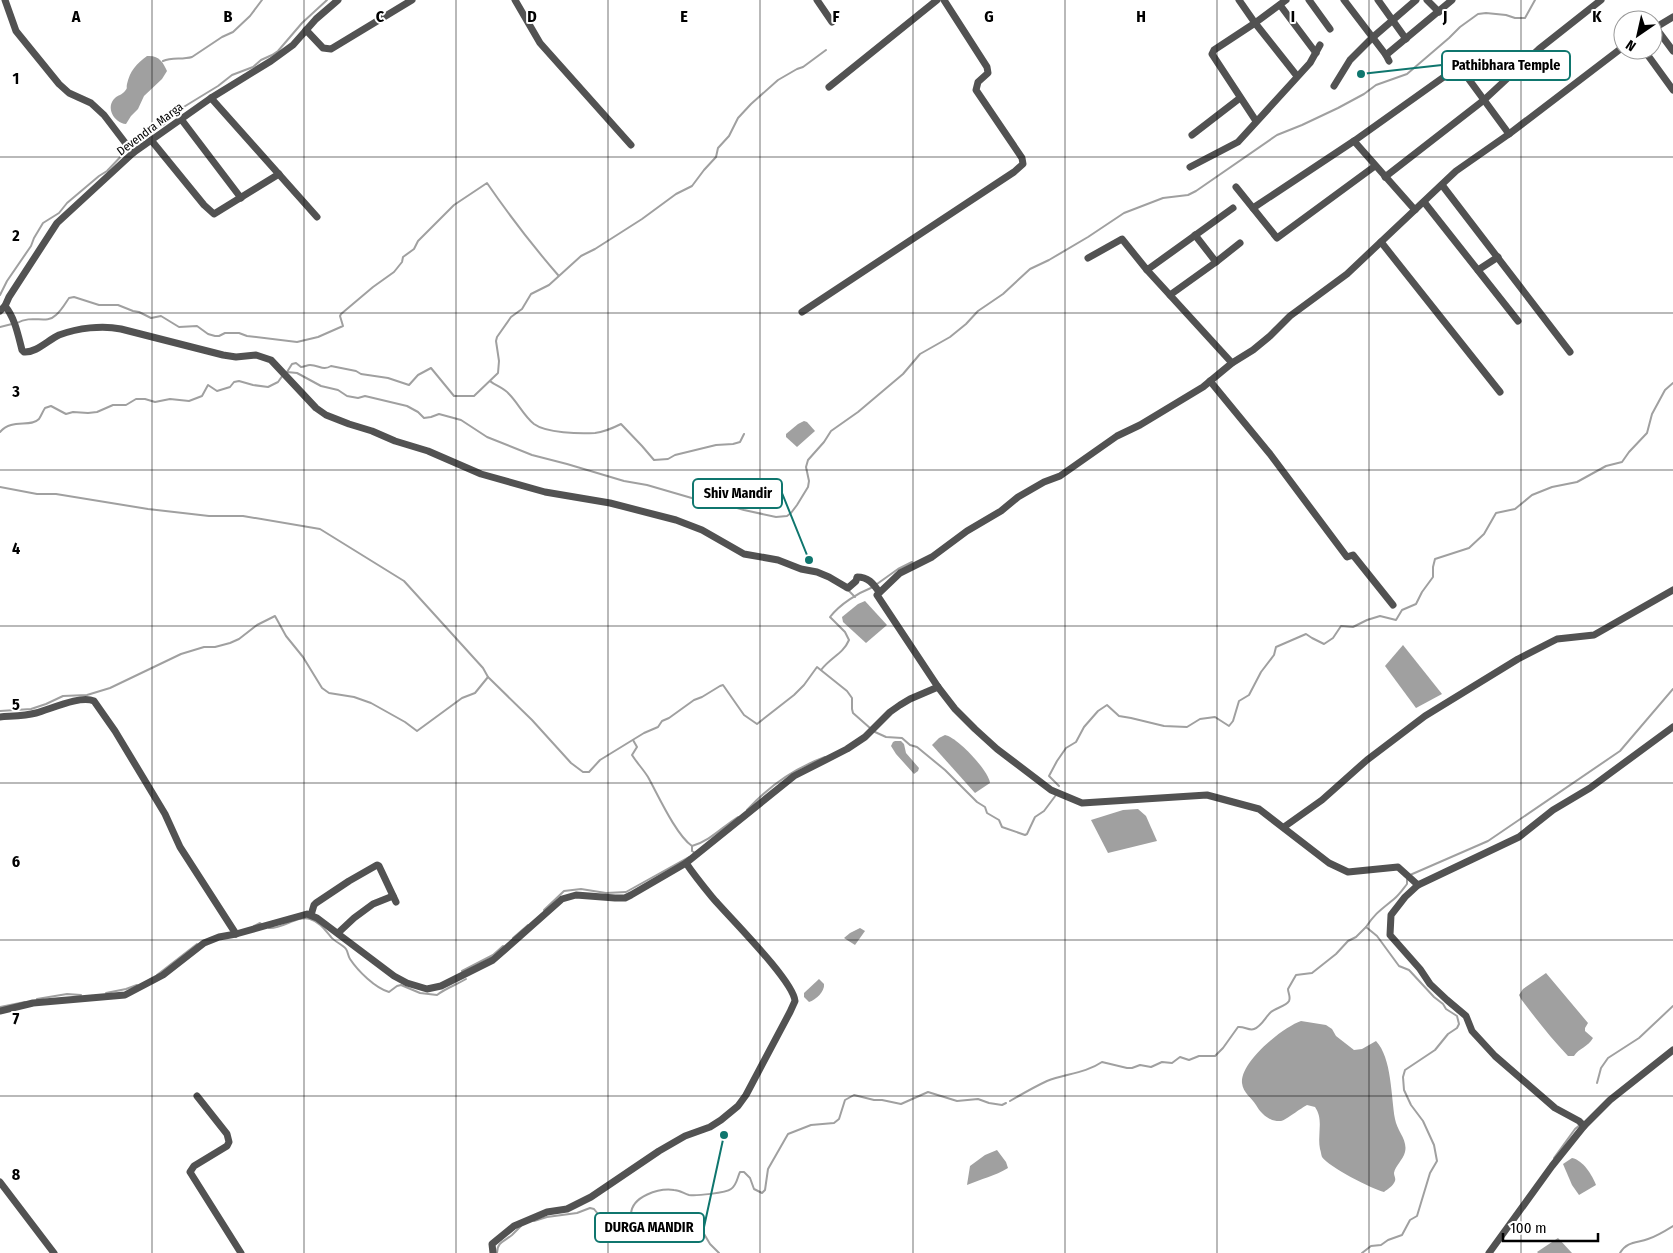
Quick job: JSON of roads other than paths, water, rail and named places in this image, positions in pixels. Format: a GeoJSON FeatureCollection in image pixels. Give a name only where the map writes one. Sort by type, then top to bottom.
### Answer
{"type":"FeatureCollection","features":[{"type":"Feature","properties":{"kind":"street"},"geometry":{"type":"LineString","coordinates":[[5,0],[16,31],[53,78],[63,89],[91,104],[104,115],[133,152]]}},
{"type":"Feature","properties":{"kind":"street","name":"Devendra Marga"},"geometry":{"type":"LineString","coordinates":[[2,309],[57,223],[133,152],[294,45],[306,30],[338,0]]}},
{"type":"Feature","properties":{"kind":"street"},"geometry":{"type":"LineString","coordinates":[[306,30],[323,48],[331,49],[412,0]]}},
{"type":"Feature","properties":{"kind":"street"},"geometry":{"type":"LineString","coordinates":[[515,0],[540,43],[631,145]]}},
{"type":"Feature","properties":{"kind":"street"},"geometry":{"type":"LineString","coordinates":[[817,0],[832,22]]}},
{"type":"Feature","properties":{"kind":"street"},"geometry":{"type":"LineString","coordinates":[[830,87],[937,0]]}},
{"type":"Feature","properties":{"kind":"street"},"geometry":{"type":"LineString","coordinates":[[802,312],[1023,164],[1022,158],[976,90],[978,82],[988,73],[987,67],[944,0]]}},
{"type":"Feature","properties":{"kind":"street"},"geometry":{"type":"LineString","coordinates":[[1240,0],[1255,23],[1297,76]]}},
{"type":"Feature","properties":{"kind":"street"},"geometry":{"type":"LineString","coordinates":[[1256,121],[1212,54],[1214,50],[1286,0]]}},
{"type":"Feature","properties":{"kind":"street"},"geometry":{"type":"LineString","coordinates":[[1309,0],[1330,29]]}},
{"type":"Feature","properties":{"kind":"street"},"geometry":{"type":"LineString","coordinates":[[1344,0],[1387,58],[1406,39],[1452,0]]}},
{"type":"Feature","properties":{"kind":"street"},"geometry":{"type":"LineString","coordinates":[[1378,0],[1406,39]]}},
{"type":"Feature","properties":{"kind":"street"},"geometry":{"type":"LineString","coordinates":[[1334,86],[1350,60],[1416,0]]}},
{"type":"Feature","properties":{"kind":"street"},"geometry":{"type":"LineString","coordinates":[[1427,0],[1439,12]]}},
{"type":"Feature","properties":{"kind":"street"},"geometry":{"type":"LineString","coordinates":[[1385,177],[1484,100],[1539,50],[1601,0]]}},
{"type":"Feature","properties":{"kind":"street"},"geometry":{"type":"LineString","coordinates":[[1280,5],[1316,53]]}},
{"type":"Feature","properties":{"kind":"street"},"geometry":{"type":"LineString","coordinates":[[1663,38],[1673,51]]}},
{"type":"Feature","properties":{"kind":"street"},"geometry":{"type":"LineString","coordinates":[[1190,167],[1238,142],[1310,63],[1320,45]]}},
{"type":"Feature","properties":{"kind":"street"},"geometry":{"type":"LineString","coordinates":[[876,588],[904,570],[939,552],[977,525],[1001,511],[1018,497],[1044,482],[1060,476],[1108,442],[1203,387],[1232,363],[1253,350],[1290,316],[1346,274],[1456,171],[1509,134],[1613,55]]}},
{"type":"Feature","properties":{"kind":"street"},"geometry":{"type":"LineString","coordinates":[[1651,60],[1673,90]]}},
{"type":"Feature","properties":{"kind":"street"},"geometry":{"type":"LineString","coordinates":[[1253,208],[1354,141],[1455,68],[1462,70],[1509,134]]}},
{"type":"Feature","properties":{"kind":"street"},"geometry":{"type":"LineString","coordinates":[[212,98],[317,217]]}},
{"type":"Feature","properties":{"kind":"street"},"geometry":{"type":"LineString","coordinates":[[1192,135],[1240,98]]}},
{"type":"Feature","properties":{"kind":"street"},"geometry":{"type":"LineString","coordinates":[[181,119],[241,198]]}},
{"type":"Feature","properties":{"kind":"street"},"geometry":{"type":"LineString","coordinates":[[151,140],[212,214],[216,214],[279,174]]}},
{"type":"Feature","properties":{"kind":"street"},"geometry":{"type":"LineString","coordinates":[[1354,141],[1415,210]]}},
{"type":"Feature","properties":{"kind":"street"},"geometry":{"type":"LineString","coordinates":[[1236,187],[1277,238],[1375,166]]}},
{"type":"Feature","properties":{"kind":"street"},"geometry":{"type":"LineString","coordinates":[[1442,185],[1570,352]]}},
{"type":"Feature","properties":{"kind":"street"},"geometry":{"type":"LineString","coordinates":[[1424,202],[1518,321]]}},
{"type":"Feature","properties":{"kind":"street"},"geometry":{"type":"LineString","coordinates":[[1148,270],[1233,208]]}},
{"type":"Feature","properties":{"kind":"street"},"geometry":{"type":"LineString","coordinates":[[1195,235],[1216,262]]}},
{"type":"Feature","properties":{"kind":"street"},"geometry":{"type":"LineString","coordinates":[[1088,258],[1122,239],[1232,363]]}},
{"type":"Feature","properties":{"kind":"street"},"geometry":{"type":"LineString","coordinates":[[1381,242],[1500,392]]}},
{"type":"Feature","properties":{"kind":"street"},"geometry":{"type":"LineString","coordinates":[[1170,295],[1240,243]]}},
{"type":"Feature","properties":{"kind":"street"},"geometry":{"type":"LineString","coordinates":[[1478,270],[1498,257]]}},
{"type":"Feature","properties":{"kind":"street"},"geometry":{"type":"LineString","coordinates":[[2,309],[10,311],[24,352],[28,352],[59,336],[106,327],[121,329],[222,355],[236,357],[256,355],[265,357],[277,365],[316,408],[326,415],[395,441],[428,451],[481,474],[546,492],[610,503],[676,520],[702,530],[744,554],[778,560],[801,569],[817,572],[848,588],[856,581],[857,577],[867,579],[876,588],[878,596],[938,687],[968,722],[997,749],[1051,790],[1082,803],[1207,795],[1259,808],[1329,863],[1348,872],[1398,867],[1418,885]]}},
{"type":"Feature","properties":{"kind":"street"},"geometry":{"type":"LineString","coordinates":[[1210,381],[1270,454],[1347,557],[1353,555],[1393,606]]}},
{"type":"Feature","properties":{"kind":"street"},"geometry":{"type":"LineString","coordinates":[[1284,827],[1322,800],[1367,760],[1426,716],[1518,658],[1557,639],[1594,635],[1673,590]]}},
{"type":"Feature","properties":{"kind":"street"},"geometry":{"type":"LineString","coordinates":[[0,1011],[32,1003],[125,995],[163,975],[204,943],[219,937],[300,916],[312,915],[394,976],[417,987],[435,988],[492,960],[562,899],[576,894],[624,898],[686,863],[794,776],[847,749],[864,737],[900,705],[938,687]]}},
{"type":"Feature","properties":{"kind":"street"},"geometry":{"type":"LineString","coordinates":[[0,717],[35,713],[87,699],[94,701],[115,731],[165,814],[180,847],[236,934]]}},
{"type":"Feature","properties":{"kind":"street"},"geometry":{"type":"LineString","coordinates":[[1584,1126],[1579,1121],[1555,1108],[1495,1056],[1472,1031],[1466,1016],[1430,984],[1420,969],[1390,935],[1391,915],[1418,885],[1519,837],[1553,810],[1590,788],[1673,727]]}},
{"type":"Feature","properties":{"kind":"street"},"geometry":{"type":"LineString","coordinates":[[493,1253],[492,1244],[514,1226],[547,1212],[566,1209],[585,1200],[659,1151],[727,1116],[746,1095],[790,1012],[795,997],[786,982],[711,896],[686,863]]}},
{"type":"Feature","properties":{"kind":"street"},"geometry":{"type":"LineString","coordinates":[[312,915],[316,903],[376,866],[381,870],[395,899],[373,904],[338,933]]}},
{"type":"Feature","properties":{"kind":"street"},"geometry":{"type":"LineString","coordinates":[[1489,1253],[1552,1166],[1584,1126],[1610,1100],[1673,1050]]}},
{"type":"Feature","properties":{"kind":"street"},"geometry":{"type":"LineString","coordinates":[[197,1096],[226,1134],[229,1142],[226,1146],[194,1166],[190,1172],[241,1253]]}},
{"type":"Feature","properties":{"kind":"street"},"geometry":{"type":"LineString","coordinates":[[0,1182],[54,1253]]}},
{"type":"Feature","properties":{"kind":"waterway"},"geometry":{"type":"LineString","coordinates":[[163,61],[192,57],[233,32],[250,16],[262,0]]}},
{"type":"Feature","properties":{"kind":"waterway"},"geometry":{"type":"LineString","coordinates":[[131,146],[151,129],[163,125],[182,108],[232,75],[253,67],[261,60],[278,51],[302,23],[327,0]]}},
{"type":"Feature","properties":{"kind":"waterway"},"geometry":{"type":"LineString","coordinates":[[826,50],[803,67],[778,80],[751,104],[738,118],[729,136],[718,148],[716,157],[692,186],[676,194],[642,219],[581,256],[549,285],[531,294],[522,309],[511,317],[497,337],[498,373],[474,396],[454,396],[431,368],[418,375],[409,385],[388,378],[361,374],[356,371],[331,366],[326,368],[310,365],[301,367],[296,363],[292,364],[287,372],[297,373],[321,386],[338,390],[347,396],[358,398],[365,396],[407,406],[424,418],[439,414],[461,420],[487,437],[532,455],[702,501],[716,502],[776,517],[787,516],[797,505],[808,487],[809,481],[806,467],[808,460],[831,431],[858,412],[903,374],[920,354],[950,337],[978,311],[1003,294],[1030,269],[1088,237],[1124,213],[1163,198],[1188,195],[1196,191],[1277,135],[1338,108],[1376,85],[1407,74],[1460,27],[1478,14],[1486,13],[1525,18],[1535,0]]}},
{"type":"Feature","properties":{"kind":"waterway"},"geometry":{"type":"LineString","coordinates":[[0,295],[43,223],[59,213],[67,203],[107,171],[127,150]]}},
{"type":"Feature","properties":{"kind":"waterway"},"geometry":{"type":"LineString","coordinates":[[17,323],[28,319],[43,320],[52,318],[60,312],[69,298],[74,297],[99,305],[118,305],[151,318],[161,316],[179,327],[197,326],[208,334],[215,336],[225,333],[239,333],[247,336],[297,342],[318,337],[343,326],[341,314],[394,272],[402,262],[403,257],[414,249],[418,241],[454,205],[487,183],[521,230],[558,275]]}},
{"type":"Feature","properties":{"kind":"waterway"},"geometry":{"type":"LineString","coordinates":[[0,327],[12,324]]}},
{"type":"Feature","properties":{"kind":"waterway"},"geometry":{"type":"LineString","coordinates":[[0,432],[10,425],[35,422],[39,419],[45,408],[51,406],[66,414],[73,412],[97,412],[113,405],[126,405],[136,399],[155,402],[170,399],[189,401],[202,396],[208,385],[217,391],[230,387],[234,382],[239,381],[268,387],[278,382],[283,375]]}},
{"type":"Feature","properties":{"kind":"waterway"},"geometry":{"type":"LineString","coordinates":[[490,381],[507,392],[530,421],[539,427],[563,432],[595,433],[621,424],[654,460],[668,459],[675,455],[716,445],[740,442],[744,434]]}},
{"type":"Feature","properties":{"kind":"waterway"},"geometry":{"type":"LineString","coordinates":[[1059,786],[1049,776],[1057,761],[1066,748],[1076,742],[1084,727],[1098,711],[1107,705],[1119,716],[1164,726],[1187,727],[1200,719],[1215,717],[1229,726],[1233,721],[1239,701],[1249,695],[1261,672],[1274,655],[1276,647],[1306,634],[1324,644],[1333,638],[1341,626],[1353,627],[1380,616],[1396,620],[1402,610],[1416,604],[1433,577],[1435,559],[1469,548],[1484,534],[1496,513],[1515,509],[1532,495],[1552,487],[1577,482],[1606,466],[1622,462],[1647,433],[1652,414],[1665,390],[1673,383]]}},
{"type":"Feature","properties":{"kind":"waterway"},"geometry":{"type":"LineString","coordinates":[[0,487],[148,509],[209,516],[243,516],[320,529],[404,581],[483,668],[488,677],[532,720],[571,763],[583,772],[589,772],[600,760],[644,733],[658,727],[662,721],[694,700],[723,685],[744,715],[757,724],[794,695],[817,667],[847,691],[852,698],[853,713],[870,728]]}},
{"type":"Feature","properties":{"kind":"waterway"},"geometry":{"type":"LineString","coordinates":[[877,584],[898,569],[912,562]]}},
{"type":"Feature","properties":{"kind":"waterway"},"geometry":{"type":"LineString","coordinates":[[821,670],[844,649],[849,640],[845,632],[830,617],[850,599],[873,587]]}},
{"type":"Feature","properties":{"kind":"waterway"},"geometry":{"type":"LineString","coordinates":[[848,590],[855,597]]}},
{"type":"Feature","properties":{"kind":"waterway"},"geometry":{"type":"LineString","coordinates":[[0,711],[31,709],[63,696],[87,695],[110,688],[181,654],[204,647],[215,647],[230,643],[239,639],[257,625],[275,616],[286,636],[303,657],[322,688],[329,693],[354,697],[371,703],[417,731],[462,698],[475,693],[488,677]]}},
{"type":"Feature","properties":{"kind":"waterway"},"geometry":{"type":"LineString","coordinates":[[1410,875],[1488,841],[1620,751],[1673,689]]}},
{"type":"Feature","properties":{"kind":"waterway"},"geometry":{"type":"LineString","coordinates":[[875,732],[886,737],[902,738],[910,745],[917,747],[945,770],[977,802],[985,807],[987,813],[999,820],[1002,827],[1025,835],[1027,834],[1035,817],[1044,811],[1056,795]]}},
{"type":"Feature","properties":{"kind":"waterway"},"geometry":{"type":"LineString","coordinates":[[633,740],[637,747],[632,755],[648,777],[674,824],[692,846]]}},
{"type":"Feature","properties":{"kind":"waterway"},"geometry":{"type":"LineString","coordinates":[[747,810],[783,779],[814,761],[825,757]]}},
{"type":"Feature","properties":{"kind":"waterway"},"geometry":{"type":"LineString","coordinates":[[695,853],[692,851],[692,846],[710,837],[738,817]]}},
{"type":"Feature","properties":{"kind":"waterway"},"geometry":{"type":"LineString","coordinates":[[544,910],[564,891],[581,889],[606,893],[626,892],[689,857]]}},
{"type":"Feature","properties":{"kind":"waterway"},"geometry":{"type":"LineString","coordinates":[[1362,1253],[1371,1246],[1381,1245],[1388,1240],[1402,1235],[1410,1220],[1417,1216],[1430,1173],[1437,1161],[1434,1145],[1423,1121],[1411,1105],[1404,1090],[1403,1077],[1405,1070],[1435,1050],[1459,1024],[1457,1016],[1446,1009],[1409,970],[1399,966],[1377,936],[1366,927],[1401,892],[1407,884],[1407,877]]}},
{"type":"Feature","properties":{"kind":"waterway"},"geometry":{"type":"LineString","coordinates":[[269,928],[305,918],[314,920],[346,949],[350,959],[367,978],[378,987],[389,992],[401,985],[420,993],[437,995],[466,979]]}},
{"type":"Feature","properties":{"kind":"waterway"},"geometry":{"type":"LineString","coordinates":[[254,926],[260,923],[263,925]]}},
{"type":"Feature","properties":{"kind":"waterway"},"geometry":{"type":"LineString","coordinates":[[513,938],[528,925]]}},
{"type":"Feature","properties":{"kind":"waterway"},"geometry":{"type":"LineString","coordinates":[[1010,1101],[1047,1081],[1089,1069],[1102,1062],[1127,1068],[1140,1065],[1151,1067],[1162,1062],[1172,1063],[1180,1057],[1189,1060],[1199,1056],[1215,1056],[1238,1027],[1254,1029],[1271,1012],[1288,1003],[1290,998],[1288,989],[1296,975],[1312,973],[1366,927]]}},
{"type":"Feature","properties":{"kind":"waterway"},"geometry":{"type":"LineString","coordinates":[[157,975],[197,944]]}},
{"type":"Feature","properties":{"kind":"waterway"},"geometry":{"type":"LineString","coordinates":[[462,971],[493,955],[503,946]]}},
{"type":"Feature","properties":{"kind":"waterway"},"geometry":{"type":"LineString","coordinates":[[106,993],[137,985]]}},
{"type":"Feature","properties":{"kind":"waterway"},"geometry":{"type":"LineString","coordinates":[[37,999],[67,994],[81,995]]}},
{"type":"Feature","properties":{"kind":"waterway"},"geometry":{"type":"LineString","coordinates":[[0,1007],[25,1002]]}},
{"type":"Feature","properties":{"kind":"waterway"},"geometry":{"type":"LineString","coordinates":[[1597,1083],[1601,1068],[1608,1058],[1639,1038],[1673,1006]]}},
{"type":"Feature","properties":{"kind":"waterway"},"geometry":{"type":"LineString","coordinates":[[631,1214],[636,1202],[647,1194],[661,1190],[676,1190],[693,1195],[711,1194],[728,1190],[735,1186],[740,1172],[744,1172],[750,1178],[754,1189],[762,1193],[765,1190],[768,1169],[788,1134],[811,1125],[834,1123],[839,1119],[845,1100],[854,1095],[901,1104],[928,1092],[957,1101],[978,1099],[1002,1105],[1006,1103]]}},
{"type":"Feature","properties":{"kind":"waterway"},"geometry":{"type":"LineString","coordinates":[[1554,1158],[1575,1129],[1581,1124]]}},
{"type":"Feature","properties":{"kind":"waterway"},"geometry":{"type":"LineString","coordinates":[[534,1221],[547,1217],[577,1213],[590,1208],[594,1209],[598,1214],[619,1218],[640,1213],[671,1216],[687,1213],[697,1222],[710,1244],[719,1253]]}},
{"type":"Feature","properties":{"kind":"waterway"},"geometry":{"type":"LineString","coordinates":[[497,1253],[500,1244],[521,1226]]}},
{"type":"Feature","properties":{"kind":"waterway"},"geometry":{"type":"LineString","coordinates":[[1620,1253],[1629,1244],[1651,1238],[1673,1226]]}},
{"type":"Feature","properties":{"kind":"place","name":"Pathibhara Temple"},"geometry":{"type":"Point","coordinates":[1361,74]}},
{"type":"Feature","properties":{"kind":"place","name":"Shiv Mandir"},"geometry":{"type":"Point","coordinates":[809,560]}},
{"type":"Feature","properties":{"kind":"place","name":"DURGA MANDIR"},"geometry":{"type":"Point","coordinates":[724,1135]}}]}
